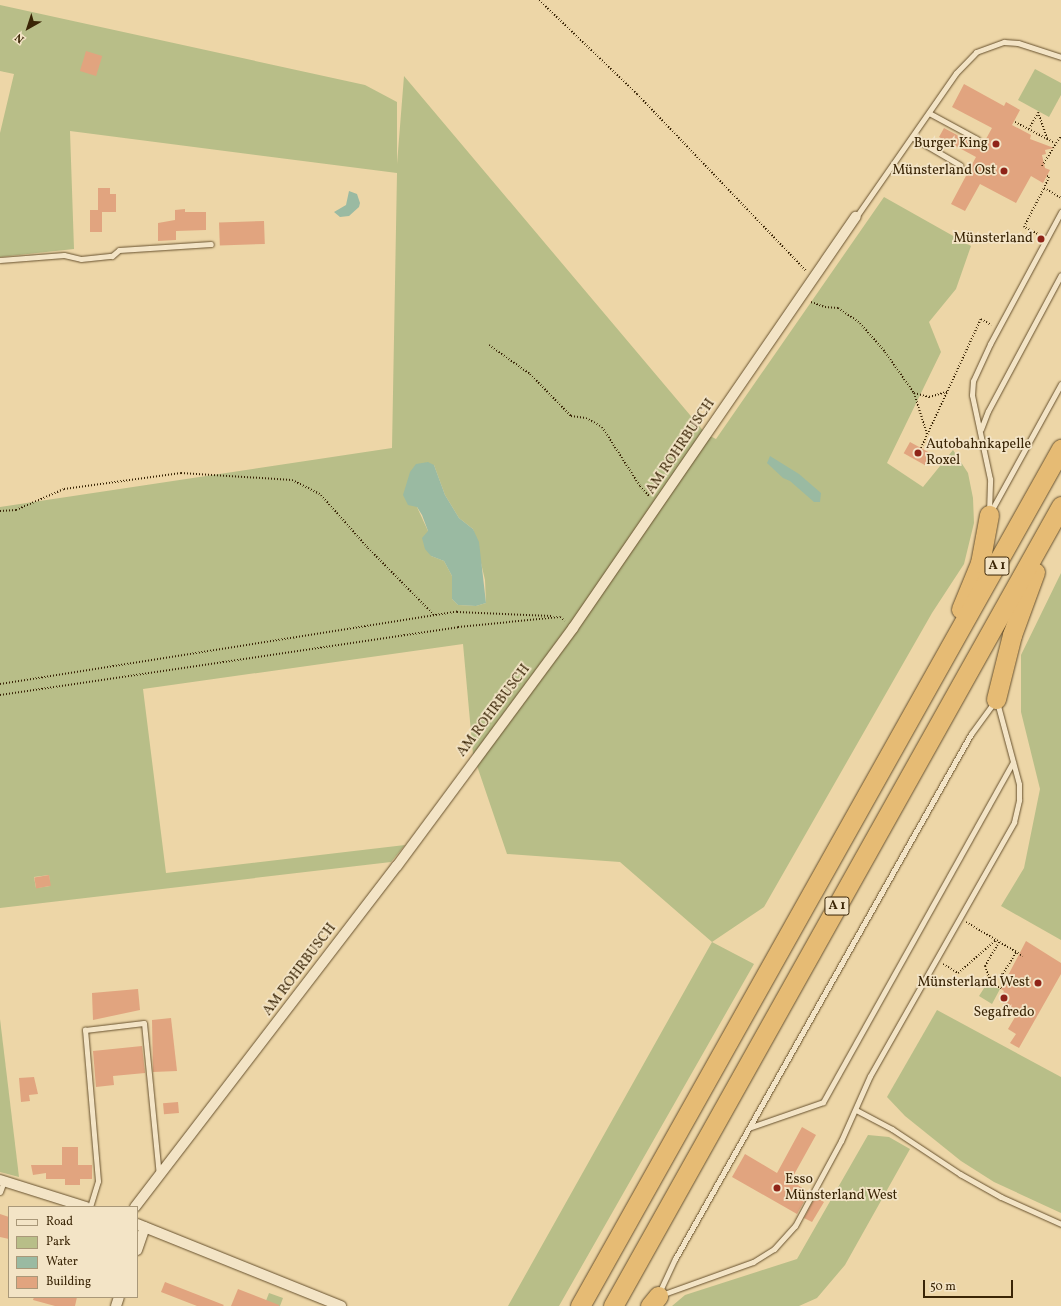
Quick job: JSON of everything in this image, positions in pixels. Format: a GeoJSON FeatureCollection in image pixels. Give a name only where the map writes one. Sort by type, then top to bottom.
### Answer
{"type":"FeatureCollection","features":[{"type":"Feature","properties":{"kind":"highway","name":"A 1"},"geometry":{"type":"LineString","coordinates":[[580,1306],[932,682],[1061,449]]}},
{"type":"Feature","properties":{"kind":"highway"},"geometry":{"type":"LineString","coordinates":[[996,699],[1019,614],[1061,506]]}},
{"type":"Feature","properties":{"kind":"highway","name":"A 1"},"geometry":{"type":"LineString","coordinates":[[613,1306],[1061,506]]}},
{"type":"Feature","properties":{"kind":"highway"},"geometry":{"type":"LineString","coordinates":[[932,682],[980,563],[989,515]]}},
{"type":"Feature","properties":{"kind":"street","name":"AM ROHRBUSCH"},"geometry":{"type":"LineString","coordinates":[[136,1206],[401,860],[573,628],[856,217]]}},
{"type":"Feature","properties":{"kind":"street"},"geometry":{"type":"LineString","coordinates":[[2,1180],[83,1206]]}},
{"type":"Feature","properties":{"kind":"street"},"geometry":{"type":"LineString","coordinates":[[138,1244],[141,1226],[341,1306]]}},
{"type":"Feature","properties":{"kind":"lane"},"geometry":{"type":"LineString","coordinates":[[856,217],[965,60],[988,46],[1004,42],[1018,43],[1061,57]]}},
{"type":"Feature","properties":{"kind":"lane"},"geometry":{"type":"LineString","coordinates":[[929,113],[977,139]]}},
{"type":"Feature","properties":{"kind":"lane"},"geometry":{"type":"LineString","coordinates":[[912,137],[960,165]]}},
{"type":"Feature","properties":{"kind":"lane"},"geometry":{"type":"LineString","coordinates":[[989,515],[990,479],[981,429],[972,396],[973,381],[976,370],[1061,212]]}},
{"type":"Feature","properties":{"kind":"lane"},"geometry":{"type":"LineString","coordinates":[[0,260],[64,255],[81,259],[112,256],[120,250],[211,244]]}},
{"type":"Feature","properties":{"kind":"lane"},"geometry":{"type":"LineString","coordinates":[[981,429],[988,411],[1061,275]]}},
{"type":"Feature","properties":{"kind":"lane"},"geometry":{"type":"LineString","coordinates":[[989,515],[1061,384]]}},
{"type":"Feature","properties":{"kind":"lane"},"geometry":{"type":"LineString","coordinates":[[654,1301],[753,1262],[782,1242],[795,1226],[856,1110],[870,1076],[960,919],[1016,817],[1019,784],[996,699]]}},
{"type":"Feature","properties":{"kind":"lane"},"geometry":{"type":"LineString","coordinates":[[654,1301],[675,1259],[751,1127],[971,734],[996,699]]}},
{"type":"Feature","properties":{"kind":"lane"},"geometry":{"type":"LineString","coordinates":[[751,1127],[823,1102],[1013,762]]}},
{"type":"Feature","properties":{"kind":"lane"},"geometry":{"type":"LineString","coordinates":[[90,1206],[98,1181],[85,1030],[144,1024],[160,1176]]}},
{"type":"Feature","properties":{"kind":"lane"},"geometry":{"type":"LineString","coordinates":[[856,1110],[892,1129],[966,1178],[1061,1224]]}},
{"type":"Feature","properties":{"kind":"lane"},"geometry":{"type":"LineString","coordinates":[[0,1192],[2,1180]]}},
{"type":"Feature","properties":{"kind":"path"},"geometry":{"type":"LineString","coordinates":[[539,0],[637,94],[814,278]]}},
{"type":"Feature","properties":{"kind":"path"},"geometry":{"type":"LineString","coordinates":[[1029,129],[1038,112],[1048,139]]}},
{"type":"Feature","properties":{"kind":"path"},"geometry":{"type":"LineString","coordinates":[[1015,122],[1055,143]]}},
{"type":"Feature","properties":{"kind":"path"},"geometry":{"type":"LineString","coordinates":[[1042,166],[1055,143],[1061,136]]}},
{"type":"Feature","properties":{"kind":"path"},"geometry":{"type":"LineString","coordinates":[[1047,176],[1049,177],[1044,188],[1024,226],[1047,239]]}},
{"type":"Feature","properties":{"kind":"path"},"geometry":{"type":"LineString","coordinates":[[1044,188],[1061,198]]}},
{"type":"Feature","properties":{"kind":"path"},"geometry":{"type":"LineString","coordinates":[[801,297],[825,308],[838,308],[860,323],[885,352],[914,393],[927,434]]}},
{"type":"Feature","properties":{"kind":"path"},"geometry":{"type":"LineString","coordinates":[[921,448],[980,319],[998,328]]}},
{"type":"Feature","properties":{"kind":"path"},"geometry":{"type":"LineString","coordinates":[[489,345],[530,374],[571,416],[586,418],[602,427],[640,486],[658,505]]}},
{"type":"Feature","properties":{"kind":"path"},"geometry":{"type":"LineString","coordinates":[[914,393],[929,397],[947,392]]}},
{"type":"Feature","properties":{"kind":"path"},"geometry":{"type":"LineString","coordinates":[[0,511],[16,510],[64,489],[181,473],[292,480],[321,495],[368,548],[435,616]]}},
{"type":"Feature","properties":{"kind":"path"},"geometry":{"type":"LineString","coordinates":[[0,684],[457,612],[560,617],[573,628]]}},
{"type":"Feature","properties":{"kind":"path"},"geometry":{"type":"LineString","coordinates":[[0,695],[458,627],[560,617]]}},
{"type":"Feature","properties":{"kind":"path"},"geometry":{"type":"LineString","coordinates":[[960,919],[1023,956]]}},
{"type":"Feature","properties":{"kind":"path"},"geometry":{"type":"LineString","coordinates":[[936,960],[958,973],[996,940]]}},
{"type":"Feature","properties":{"kind":"path"},"geometry":{"type":"LineString","coordinates":[[1000,942],[985,966],[992,985],[1002,988]]}},
{"type":"Feature","properties":{"kind":"path"},"geometry":{"type":"LineString","coordinates":[[990,978],[1002,976],[1016,952]]}},
{"type":"Feature","properties":{"kind":"green space"},"geometry":{"type":"Polygon","coordinates":[[[0,5],[365,85],[397,102],[397,164],[404,76],[706,434],[716,439],[884,197],[971,246],[956,289],[929,322],[941,352],[887,463],[923,487],[953,450],[968,473],[973,498],[974,523],[964,564],[932,613],[764,907],[712,942],[620,862],[507,854],[473,754],[463,644],[143,689],[166,873],[405,845],[391,862],[0,908],[0,507],[392,448],[397,173],[70,131],[74,249],[0,257],[0,133],[14,74],[0,71],[0,5]],[[434,465],[417,507],[428,531],[431,556],[444,561],[452,576],[452,599],[458,605],[476,606],[486,603],[485,580],[473,529],[459,518],[445,495],[434,465]],[[49,875],[34,877],[36,888],[50,886],[49,875]]]}},
{"type":"Feature","properties":{"kind":"green space"},"geometry":{"type":"Polygon","coordinates":[[[1035,69],[1061,83],[1061,95],[1049,117],[1018,100],[1035,69]]]}},
{"type":"Feature","properties":{"kind":"green space"},"geometry":{"type":"Polygon","coordinates":[[[1061,573],[1061,940],[1001,906],[1024,868],[1040,789],[1021,712],[1021,655],[1061,573]]]}},
{"type":"Feature","properties":{"kind":"green space"},"geometry":{"type":"Polygon","coordinates":[[[712,942],[754,964],[559,1306],[508,1306],[712,942]]]}},
{"type":"Feature","properties":{"kind":"green space"},"geometry":{"type":"Polygon","coordinates":[[[988,982],[990,986],[1000,989],[992,1004],[979,996],[988,982]]]}},
{"type":"Feature","properties":{"kind":"green space"},"geometry":{"type":"Polygon","coordinates":[[[937,1010],[1061,1077],[1061,1213],[994,1182],[961,1161],[905,1116],[887,1097],[937,1010]]]}},
{"type":"Feature","properties":{"kind":"green space"},"geometry":{"type":"Polygon","coordinates":[[[0,1019],[19,1177],[0,1172],[0,1019]]]}},
{"type":"Feature","properties":{"kind":"green space"},"geometry":{"type":"Polygon","coordinates":[[[868,1135],[889,1137],[910,1149],[845,1265],[817,1298],[799,1306],[672,1306],[685,1295],[797,1259],[868,1135]]]}},
{"type":"Feature","properties":{"kind":"green space"},"geometry":{"type":"Polygon","coordinates":[[[269,1293],[283,1298],[280,1306],[264,1306],[269,1293]]]}},
{"type":"Feature","properties":{"kind":"water"},"geometry":{"type":"Polygon","coordinates":[[[349,191],[357,194],[360,203],[359,207],[349,216],[340,217],[334,212],[346,205],[349,191]]]}},
{"type":"Feature","properties":{"kind":"water"},"geometry":{"type":"Polygon","coordinates":[[[770,456],[799,474],[821,493],[820,502],[814,502],[790,481],[783,478],[767,463],[770,456]]]}},
{"type":"Feature","properties":{"kind":"water"},"geometry":{"type":"Polygon","coordinates":[[[428,462],[434,465],[445,495],[459,518],[473,529],[479,542],[486,603],[476,606],[458,605],[452,599],[452,576],[444,561],[431,556],[425,549],[422,538],[428,531],[422,515],[417,507],[408,505],[403,495],[410,472],[416,464],[428,462]]]}},
{"type":"Feature","properties":{"kind":"building"},"geometry":{"type":"Polygon","coordinates":[[[86,51],[102,56],[96,76],[80,71],[86,51]]]}},
{"type":"Feature","properties":{"kind":"building"},"geometry":{"type":"Polygon","coordinates":[[[964,84],[1004,106],[1006,102],[1020,110],[1012,125],[1031,135],[1030,139],[1054,148],[1045,150],[1046,154],[1042,155],[1045,168],[1050,170],[1043,183],[1031,176],[1016,203],[980,184],[965,211],[951,204],[976,157],[939,137],[944,128],[981,148],[992,128],[952,107],[964,84]]]}},
{"type":"Feature","properties":{"kind":"building"},"geometry":{"type":"Polygon","coordinates":[[[98,188],[110,188],[110,194],[116,194],[116,212],[102,212],[102,232],[90,232],[90,210],[98,210],[98,188]]]}},
{"type":"Feature","properties":{"kind":"building"},"geometry":{"type":"Polygon","coordinates":[[[185,209],[185,212],[206,212],[206,230],[176,231],[176,240],[158,241],[158,223],[175,220],[175,210],[185,209]]]}},
{"type":"Feature","properties":{"kind":"building"},"geometry":{"type":"Polygon","coordinates":[[[264,221],[265,244],[220,246],[219,223],[264,221]]]}},
{"type":"Feature","properties":{"kind":"building","name":"Autobahnkapelle Roxel"},"geometry":{"type":"Polygon","coordinates":[[[910,442],[932,454],[926,465],[904,453],[910,442]]]}},
{"type":"Feature","properties":{"kind":"building"},"geometry":{"type":"Polygon","coordinates":[[[49,875],[51,886],[36,888],[34,878],[49,875]]]}},
{"type":"Feature","properties":{"kind":"building","name":"Münsterland West"},"geometry":{"type":"Polygon","coordinates":[[[1026,941],[1061,963],[1061,974],[1019,1048],[1010,1043],[1016,1034],[1008,1029],[1018,1012],[999,1001],[1004,991],[1001,989],[1026,941]]]}},
{"type":"Feature","properties":{"kind":"building"},"geometry":{"type":"Polygon","coordinates":[[[138,989],[140,1010],[93,1020],[92,993],[138,989]]]}},
{"type":"Feature","properties":{"kind":"building"},"geometry":{"type":"Polygon","coordinates":[[[171,1018],[177,1071],[153,1072],[152,1020],[171,1018]]]}},
{"type":"Feature","properties":{"kind":"building"},"geometry":{"type":"Polygon","coordinates":[[[142,1046],[145,1073],[113,1076],[114,1085],[96,1087],[93,1051],[142,1046]]]}},
{"type":"Feature","properties":{"kind":"building"},"geometry":{"type":"Polygon","coordinates":[[[34,1077],[38,1094],[29,1095],[30,1101],[21,1102],[19,1078],[34,1077]]]}},
{"type":"Feature","properties":{"kind":"building"},"geometry":{"type":"Polygon","coordinates":[[[178,1102],[179,1113],[164,1114],[163,1103],[178,1102]]]}},
{"type":"Feature","properties":{"kind":"building"},"geometry":{"type":"Polygon","coordinates":[[[802,1127],[816,1135],[791,1180],[809,1193],[797,1214],[732,1177],[745,1154],[777,1173],[802,1127]]]}},
{"type":"Feature","properties":{"kind":"building"},"geometry":{"type":"Polygon","coordinates":[[[62,1147],[78,1147],[78,1165],[92,1165],[92,1179],[80,1179],[80,1185],[65,1185],[65,1179],[46,1179],[46,1173],[33,1175],[31,1165],[62,1165],[62,1147]]]}},
{"type":"Feature","properties":{"kind":"building"},"geometry":{"type":"Polygon","coordinates":[[[815,1197],[824,1202],[812,1222],[804,1218],[815,1197]]]}},
{"type":"Feature","properties":{"kind":"building"},"geometry":{"type":"Polygon","coordinates":[[[0,1214],[8,1217],[8,1239],[0,1237],[0,1214]]]}},
{"type":"Feature","properties":{"kind":"building"},"geometry":{"type":"Polygon","coordinates":[[[165,1282],[224,1305],[197,1306],[161,1292],[165,1282]]]}},
{"type":"Feature","properties":{"kind":"building"},"geometry":{"type":"Polygon","coordinates":[[[238,1289],[279,1305],[279,1306],[231,1306],[238,1289]]]}},
{"type":"Feature","properties":{"kind":"building"},"geometry":{"type":"Polygon","coordinates":[[[34,1298],[77,1298],[75,1306],[55,1306],[33,1300],[34,1298]]]}},
{"type":"Feature","properties":{"kind":"place","name":"Burger King"},"geometry":{"type":"Point","coordinates":[996,144]}},
{"type":"Feature","properties":{"kind":"place","name":"Münsterland Ost"},"geometry":{"type":"Point","coordinates":[1004,171]}},
{"type":"Feature","properties":{"kind":"place","name":"Münsterland"},"geometry":{"type":"Point","coordinates":[1041,239]}},
{"type":"Feature","properties":{"kind":"place","name":"Autobahnkapelle Roxel"},"geometry":{"type":"Point","coordinates":[918,453]}},
{"type":"Feature","properties":{"kind":"place","name":"Münsterland West"},"geometry":{"type":"Point","coordinates":[1038,983]}},
{"type":"Feature","properties":{"kind":"place","name":"Segafredo"},"geometry":{"type":"Point","coordinates":[1004,998]}},
{"type":"Feature","properties":{"kind":"place","name":"Esso Münsterland West"},"geometry":{"type":"Point","coordinates":[777,1188]}}]}
